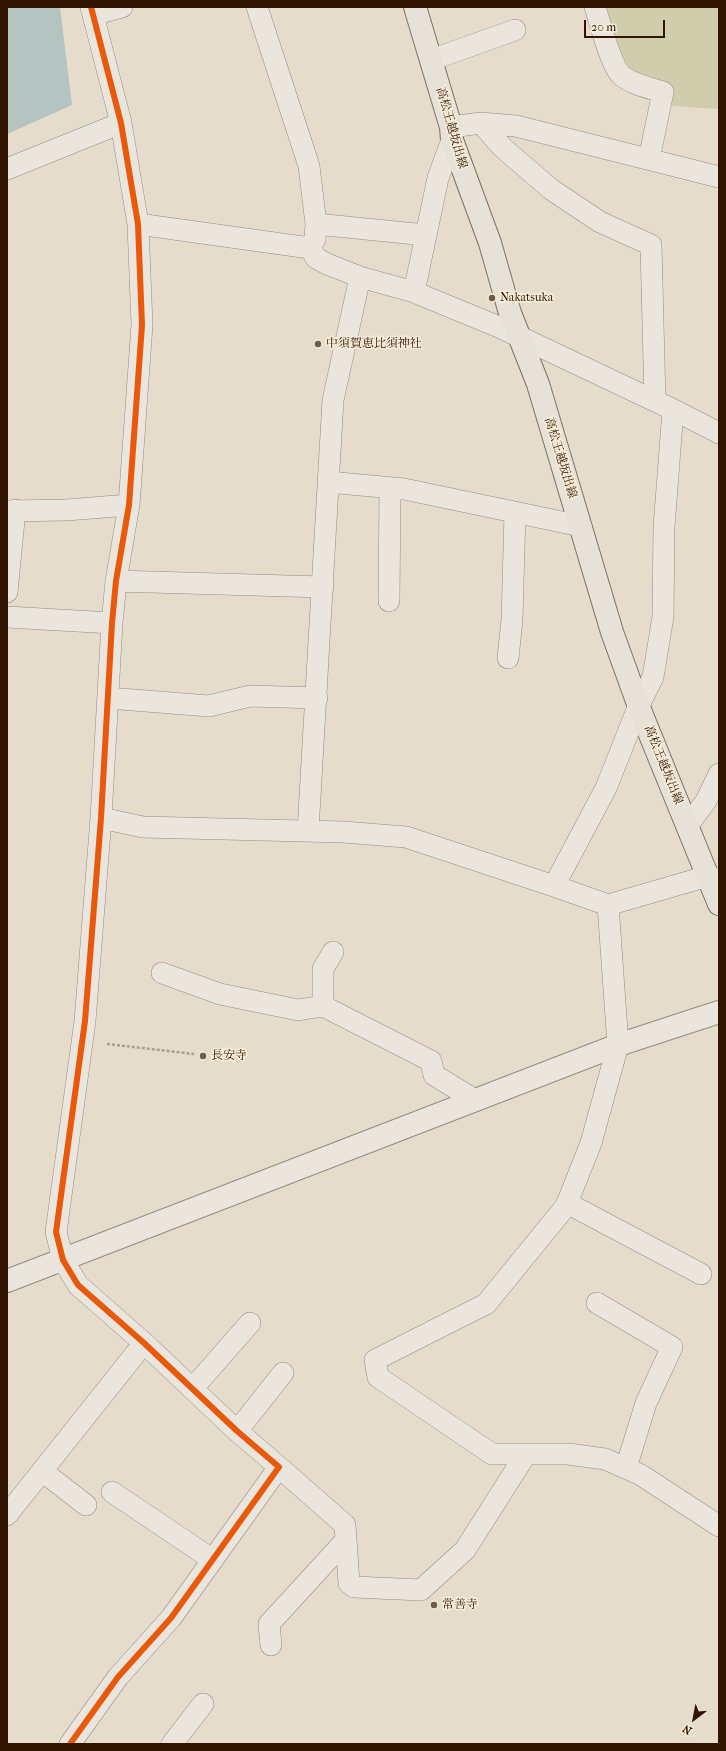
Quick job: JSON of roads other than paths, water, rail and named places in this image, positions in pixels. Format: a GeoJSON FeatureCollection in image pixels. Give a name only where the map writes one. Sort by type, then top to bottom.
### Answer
{"type":"FeatureCollection","features":[{"type":"Feature","properties":{"kind":"main road","name":"高松王越坂出線"},"geometry":{"type":"LineString","coordinates":[[415,7],[432,60],[452,134],[490,243],[510,313],[538,384],[612,632],[639,705],[688,825],[713,878],[719,904]]}},
{"type":"Feature","properties":{"kind":"street"},"geometry":{"type":"LineString","coordinates":[[122,7],[92,11],[121,123],[138,224],[142,325],[129,505],[116,581],[112,623],[101,818],[86,1013],[56,1232],[63,1260],[78,1285],[144,1343],[237,1431],[345,1525],[349,1583],[354,1587],[421,1590],[465,1550],[526,1454]]}},
{"type":"Feature","properties":{"kind":"street"},"geometry":{"type":"LineString","coordinates":[[257,7],[309,166],[316,224],[315,239],[310,248]]}},
{"type":"Feature","properties":{"kind":"street"},"geometry":{"type":"LineString","coordinates":[[595,7],[612,58],[621,75],[634,83],[663,92],[649,159]]}},
{"type":"Feature","properties":{"kind":"street"},"geometry":{"type":"LineString","coordinates":[[432,60],[515,30]]}},
{"type":"Feature","properties":{"kind":"street"},"geometry":{"type":"LineString","coordinates":[[7,168],[121,123]]}},
{"type":"Feature","properties":{"kind":"street"},"geometry":{"type":"LineString","coordinates":[[481,123],[503,148],[552,190],[600,222],[651,244],[664,406],[662,618],[653,677],[639,705],[606,788],[554,886]]}},
{"type":"Feature","properties":{"kind":"street"},"geometry":{"type":"LineString","coordinates":[[414,292],[438,178],[452,134],[481,123],[516,126],[719,177]]}},
{"type":"Feature","properties":{"kind":"street"},"geometry":{"type":"LineString","coordinates":[[138,224],[310,248]]}},
{"type":"Feature","properties":{"kind":"street"},"geometry":{"type":"LineString","coordinates":[[316,224],[426,235]]}},
{"type":"Feature","properties":{"kind":"street"},"geometry":{"type":"LineString","coordinates":[[310,248],[316,258],[360,277],[414,292],[519,336],[719,433]]}},
{"type":"Feature","properties":{"kind":"street"},"geometry":{"type":"LineString","coordinates":[[308,831],[317,698],[333,400],[360,277]]}},
{"type":"Feature","properties":{"kind":"street"},"geometry":{"type":"LineString","coordinates":[[328,482],[404,489],[581,526]]}},
{"type":"Feature","properties":{"kind":"street"},"geometry":{"type":"LineString","coordinates":[[389,601],[390,488]]}},
{"type":"Feature","properties":{"kind":"street"},"geometry":{"type":"LineString","coordinates":[[7,592],[11,510],[66,510],[129,505]]}},
{"type":"Feature","properties":{"kind":"street"},"geometry":{"type":"LineString","coordinates":[[508,658],[512,620],[515,512]]}},
{"type":"Feature","properties":{"kind":"street"},"geometry":{"type":"LineString","coordinates":[[116,581],[323,587]]}},
{"type":"Feature","properties":{"kind":"street"},"geometry":{"type":"LineString","coordinates":[[7,617],[112,623]]}},
{"type":"Feature","properties":{"kind":"street"},"geometry":{"type":"LineString","coordinates":[[108,698],[209,706],[250,696],[317,698]]}},
{"type":"Feature","properties":{"kind":"street"},"geometry":{"type":"LineString","coordinates":[[688,825],[706,801],[719,774]]}},
{"type":"Feature","properties":{"kind":"street"},"geometry":{"type":"LineString","coordinates":[[101,818],[143,827],[308,831],[406,837],[608,905],[713,878]]}},
{"type":"Feature","properties":{"kind":"street"},"geometry":{"type":"LineString","coordinates":[[608,905],[618,1045],[591,1143],[567,1203],[486,1304],[375,1360],[378,1377],[492,1454],[568,1454],[605,1459],[640,1475],[719,1526]]}},
{"type":"Feature","properties":{"kind":"street"},"geometry":{"type":"LineString","coordinates":[[323,1006],[323,969],[332,952]]}},
{"type":"Feature","properties":{"kind":"street"},"geometry":{"type":"LineString","coordinates":[[162,973],[228,996],[298,1010],[323,1006],[431,1061],[434,1075],[475,1100]]}},
{"type":"Feature","properties":{"kind":"street"},"geometry":{"type":"LineString","coordinates":[[7,1281],[618,1045],[719,1012]]}},
{"type":"Feature","properties":{"kind":"street"},"geometry":{"type":"LineString","coordinates":[[567,1203],[702,1274]]}},
{"type":"Feature","properties":{"kind":"street"},"geometry":{"type":"LineString","coordinates":[[597,1303],[672,1347],[646,1403],[626,1468]]}},
{"type":"Feature","properties":{"kind":"street"},"geometry":{"type":"LineString","coordinates":[[193,1388],[250,1323]]}},
{"type":"Feature","properties":{"kind":"street"},"geometry":{"type":"LineString","coordinates":[[7,1515],[144,1343]]}},
{"type":"Feature","properties":{"kind":"street"},"geometry":{"type":"LineString","coordinates":[[237,1431],[283,1372]]}},
{"type":"Feature","properties":{"kind":"street"},"geometry":{"type":"LineString","coordinates":[[70,1744],[112,1673],[171,1618],[279,1467]]}},
{"type":"Feature","properties":{"kind":"street"},"geometry":{"type":"LineString","coordinates":[[42,1471],[86,1505]]}},
{"type":"Feature","properties":{"kind":"street"},"geometry":{"type":"LineString","coordinates":[[112,1492],[213,1560]]}},
{"type":"Feature","properties":{"kind":"street"},"geometry":{"type":"LineString","coordinates":[[271,1645],[269,1624],[346,1540]]}},
{"type":"Feature","properties":{"kind":"street"},"geometry":{"type":"LineString","coordinates":[[172,1744],[204,1704]]}},
{"type":"Feature","properties":{"kind":"place","name":"Nakatsuka"},"geometry":{"type":"Point","coordinates":[492,298]}},
{"type":"Feature","properties":{"kind":"place","name":"中須賀恵比須神社"},"geometry":{"type":"Point","coordinates":[318,344]}},
{"type":"Feature","properties":{"kind":"place","name":"長安寺"},"geometry":{"type":"Point","coordinates":[203,1056]}},
{"type":"Feature","properties":{"kind":"place","name":"常善寺"},"geometry":{"type":"Point","coordinates":[434,1605]}}]}
